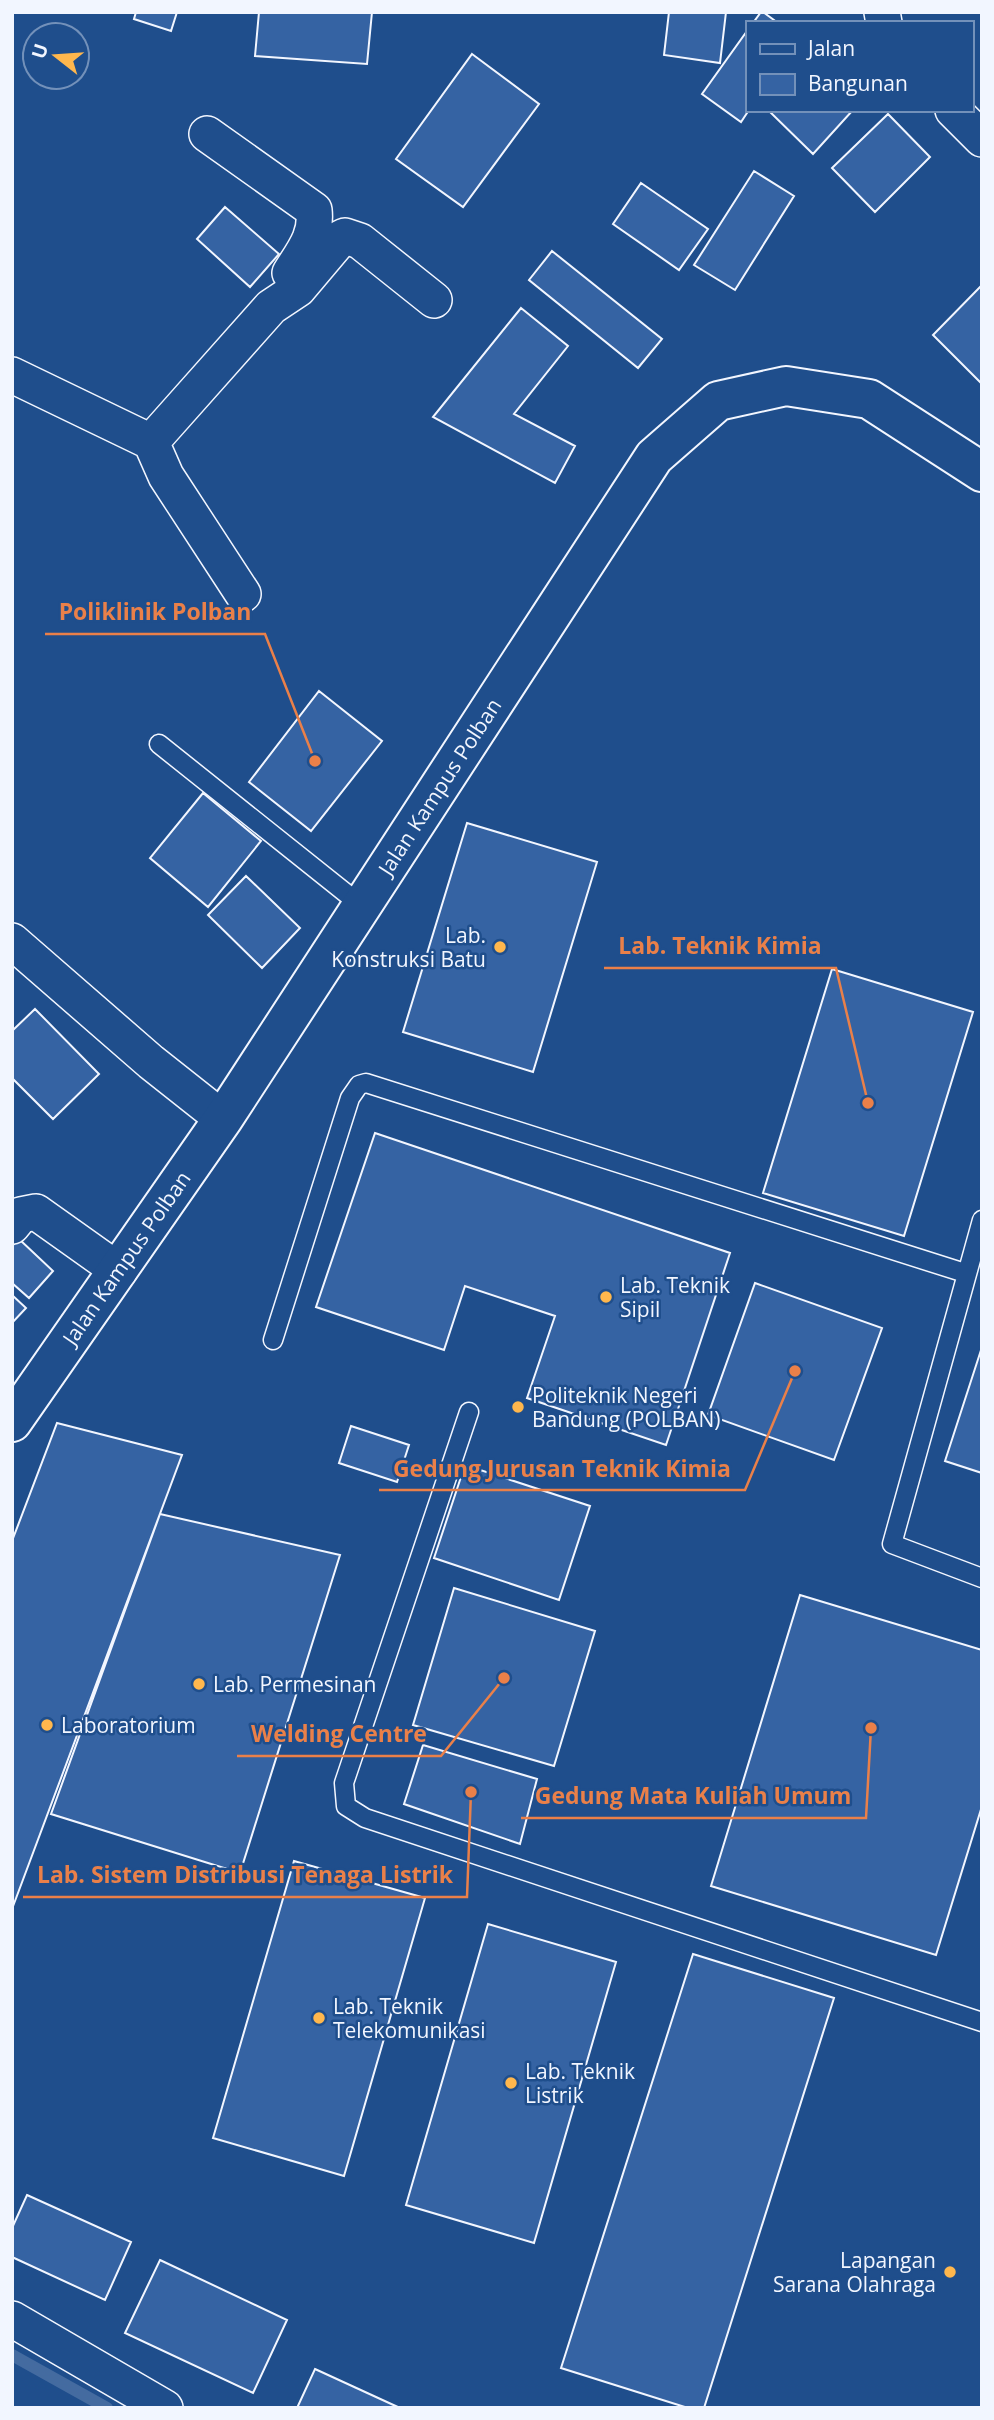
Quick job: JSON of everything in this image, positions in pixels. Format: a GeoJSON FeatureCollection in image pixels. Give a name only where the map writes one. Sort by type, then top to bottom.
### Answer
{"type":"FeatureCollection","features":[{"type":"Feature","properties":{"kind":"street"},"geometry":{"type":"LineString","coordinates":[[955,112],[982,139]]}},
{"type":"Feature","properties":{"kind":"street"},"geometry":{"type":"LineString","coordinates":[[151,442],[271,307],[309,245],[316,221],[314,210],[206,134]]}},
{"type":"Feature","properties":{"kind":"street"},"geometry":{"type":"LineString","coordinates":[[271,307],[298,289],[345,236],[360,241],[433,300]]}},
{"type":"Feature","properties":{"kind":"street"},"geometry":{"type":"LineString","coordinates":[[12,375],[151,442],[166,477],[243,594]]}},
{"type":"Feature","properties":{"kind":"street","name":"Jalan Kampus Polban"},"geometry":{"type":"LineString","coordinates":[[12,1422],[223,1119],[654,457],[718,401],[786,386],[870,399],[982,472]]}},
{"type":"Feature","properties":{"kind":"street"},"geometry":{"type":"LineString","coordinates":[[12,941],[151,1062],[223,1119]]}},
{"type":"Feature","properties":{"kind":"street"},"geometry":{"type":"LineString","coordinates":[[12,1226],[21,1215],[36,1212],[118,1271]]}},
{"type":"Feature","properties":{"kind":"street"},"geometry":{"type":"LineString","coordinates":[[12,2319],[165,2408]]}},
{"type":"Feature","properties":{"kind":"lane"},"geometry":{"type":"LineString","coordinates":[[159,744],[362,906]]}},
{"type":"Feature","properties":{"kind":"lane"},"geometry":{"type":"LineString","coordinates":[[273,1340],[350,1098],[359,1085],[366,1083],[965,1273]]}},
{"type":"Feature","properties":{"kind":"lane"},"geometry":{"type":"LineString","coordinates":[[982,1220],[965,1273],[892,1544],[982,1577]]}},
{"type":"Feature","properties":{"kind":"lane"},"geometry":{"type":"LineString","coordinates":[[469,1412],[344,1783],[346,1806],[365,1818],[982,2022]]}},
{"type":"Feature","properties":{"kind":"building"},"geometry":{"type":"Polygon","coordinates":[[[136,12],[177,12],[171,31],[134,19],[136,12]]]}},
{"type":"Feature","properties":{"kind":"building"},"geometry":{"type":"Polygon","coordinates":[[[259,12],[372,12],[367,64],[255,56],[259,12]]]}},
{"type":"Feature","properties":{"kind":"building"},"geometry":{"type":"Polygon","coordinates":[[[669,12],[726,12],[720,63],[664,55],[669,12]]]}},
{"type":"Feature","properties":{"kind":"building"},"geometry":{"type":"Polygon","coordinates":[[[763,12],[775,21],[754,21],[763,12]]]}},
{"type":"Feature","properties":{"kind":"building"},"geometry":{"type":"Polygon","coordinates":[[[746,32],[748,112],[741,122],[702,94],[746,32]]]}},
{"type":"Feature","properties":{"kind":"building"},"geometry":{"type":"Polygon","coordinates":[[[472,54],[539,104],[463,207],[396,159],[472,54]]]}},
{"type":"Feature","properties":{"kind":"building"},"geometry":{"type":"Polygon","coordinates":[[[770,112],[851,112],[813,154],[770,112]]]}},
{"type":"Feature","properties":{"kind":"building"},"geometry":{"type":"Polygon","coordinates":[[[888,114],[930,157],[875,212],[832,168],[888,114]]]}},
{"type":"Feature","properties":{"kind":"building"},"geometry":{"type":"Polygon","coordinates":[[[754,171],[794,196],[735,290],[694,265],[754,171]]]}},
{"type":"Feature","properties":{"kind":"building"},"geometry":{"type":"Polygon","coordinates":[[[641,183],[708,229],[679,270],[613,224],[641,183]]]}},
{"type":"Feature","properties":{"kind":"building"},"geometry":{"type":"Polygon","coordinates":[[[225,207],[279,254],[250,287],[197,239],[225,207]]]}},
{"type":"Feature","properties":{"kind":"building"},"geometry":{"type":"Polygon","coordinates":[[[552,251],[662,339],[638,368],[529,280],[552,251]]]}},
{"type":"Feature","properties":{"kind":"building"},"geometry":{"type":"Polygon","coordinates":[[[982,285],[982,384],[933,335],[982,285]]]}},
{"type":"Feature","properties":{"kind":"building"},"geometry":{"type":"Polygon","coordinates":[[[521,308],[568,346],[514,414],[575,446],[555,483],[433,417],[521,308]]]}},
{"type":"Feature","properties":{"kind":"building"},"geometry":{"type":"Polygon","coordinates":[[[319,691],[382,741],[311,831],[249,782],[319,691]]]}},
{"type":"Feature","properties":{"kind":"building"},"geometry":{"type":"Polygon","coordinates":[[[203,793],[261,841],[208,907],[150,858],[203,793]]]}},
{"type":"Feature","properties":{"kind":"building","name":"Lab. Konstruksi Batu"},"geometry":{"type":"Polygon","coordinates":[[[467,823],[597,862],[533,1072],[403,1032],[467,823]]]}},
{"type":"Feature","properties":{"kind":"building"},"geometry":{"type":"Polygon","coordinates":[[[246,876],[300,928],[262,968],[208,915],[246,876]]]}},
{"type":"Feature","properties":{"kind":"building"},"geometry":{"type":"Polygon","coordinates":[[[832,969],[973,1012],[904,1236],[763,1193],[832,969]]]}},
{"type":"Feature","properties":{"kind":"building"},"geometry":{"type":"Polygon","coordinates":[[[35,1009],[99,1074],[53,1119],[12,1078],[12,1031],[35,1009]]]}},
{"type":"Feature","properties":{"kind":"building","name":"Lab. Teknik Sipil"},"geometry":{"type":"Polygon","coordinates":[[[375,1133],[730,1253],[666,1445],[527,1398],[555,1316],[465,1286],[444,1350],[316,1307],[375,1133]]]}},
{"type":"Feature","properties":{"kind":"building"},"geometry":{"type":"Polygon","coordinates":[[[19,1239],[53,1271],[29,1298],[12,1283],[12,1246],[19,1239]]]}},
{"type":"Feature","properties":{"kind":"building"},"geometry":{"type":"Polygon","coordinates":[[[755,1283],[882,1328],[834,1460],[708,1415],[755,1283]]]}},
{"type":"Feature","properties":{"kind":"building"},"geometry":{"type":"Polygon","coordinates":[[[12,1295],[26,1308],[12,1323],[12,1295]]]}},
{"type":"Feature","properties":{"kind":"building"},"geometry":{"type":"Polygon","coordinates":[[[982,1347],[982,1473],[945,1461],[982,1347]]]}},
{"type":"Feature","properties":{"kind":"building","name":"Laboratorium"},"geometry":{"type":"Polygon","coordinates":[[[57,1423],[182,1455],[12,1909],[12,1541],[57,1423]]]}},
{"type":"Feature","properties":{"kind":"building"},"geometry":{"type":"Polygon","coordinates":[[[351,1426],[409,1445],[397,1482],[339,1463],[351,1426]]]}},
{"type":"Feature","properties":{"kind":"building"},"geometry":{"type":"Polygon","coordinates":[[[465,1465],[590,1506],[559,1600],[434,1558],[465,1465]]]}},
{"type":"Feature","properties":{"kind":"building","name":"Lab. Permesinan"},"geometry":{"type":"Polygon","coordinates":[[[160,1514],[340,1555],[240,1873],[51,1814],[160,1514]]]}},
{"type":"Feature","properties":{"kind":"building"},"geometry":{"type":"Polygon","coordinates":[[[454,1588],[595,1631],[554,1766],[413,1725],[454,1588]]]}},
{"type":"Feature","properties":{"kind":"building"},"geometry":{"type":"Polygon","coordinates":[[[800,1595],[982,1650],[982,1806],[936,1955],[711,1886],[800,1595]]]}},
{"type":"Feature","properties":{"kind":"building"},"geometry":{"type":"Polygon","coordinates":[[[423,1745],[537,1779],[520,1844],[404,1804],[423,1745]]]}},
{"type":"Feature","properties":{"kind":"building","name":"Lab. Teknik Telekomunikasi"},"geometry":{"type":"Polygon","coordinates":[[[294,1861],[425,1898],[344,2176],[213,2138],[294,1861]]]}},
{"type":"Feature","properties":{"kind":"building","name":"Lab. Teknik Listrik"},"geometry":{"type":"Polygon","coordinates":[[[488,1924],[616,1962],[534,2243],[406,2205],[488,1924]]]}},
{"type":"Feature","properties":{"kind":"building"},"geometry":{"type":"Polygon","coordinates":[[[693,1954],[834,1998],[704,2408],[688,2408],[561,2368],[693,1954]]]}},
{"type":"Feature","properties":{"kind":"building"},"geometry":{"type":"Polygon","coordinates":[[[27,2195],[131,2242],[105,2300],[12,2257],[12,2228],[27,2195]]]}},
{"type":"Feature","properties":{"kind":"building"},"geometry":{"type":"Polygon","coordinates":[[[160,2260],[287,2320],[253,2393],[125,2333],[160,2260]]]}},
{"type":"Feature","properties":{"kind":"building"},"geometry":{"type":"Polygon","coordinates":[[[315,2369],[400,2408],[297,2408],[315,2369]]]}},
{"type":"Feature","properties":{"kind":"waterway"},"geometry":{"type":"LineString","coordinates":[[12,2355],[107,2408]]}},
{"type":"Feature","properties":{"kind":"place","name":"Poliklinik Polban"},"geometry":{"type":"Point","coordinates":[315,761]}},
{"type":"Feature","properties":{"kind":"place","name":"Lab. Konstruksi Batu"},"geometry":{"type":"Point","coordinates":[500,947]}},
{"type":"Feature","properties":{"kind":"place","name":"Lab. Teknik Kimia"},"geometry":{"type":"Point","coordinates":[868,1103]}},
{"type":"Feature","properties":{"kind":"place","name":"Lab. Teknik Sipil"},"geometry":{"type":"Point","coordinates":[606,1297]}},
{"type":"Feature","properties":{"kind":"place","name":"Gedung Jurusan Teknik Kimia"},"geometry":{"type":"Point","coordinates":[795,1371]}},
{"type":"Feature","properties":{"kind":"place","name":"Politeknik Negeri Bandung (POLBAN)"},"geometry":{"type":"Point","coordinates":[518,1407]}},
{"type":"Feature","properties":{"kind":"place","name":"Welding Centre"},"geometry":{"type":"Point","coordinates":[504,1678]}},
{"type":"Feature","properties":{"kind":"place","name":"Lab. Permesinan"},"geometry":{"type":"Point","coordinates":[199,1684]}},
{"type":"Feature","properties":{"kind":"place","name":"Laboratorium"},"geometry":{"type":"Point","coordinates":[47,1725]}},
{"type":"Feature","properties":{"kind":"place","name":"Gedung Mata Kuliah Umum"},"geometry":{"type":"Point","coordinates":[871,1728]}},
{"type":"Feature","properties":{"kind":"place","name":"Lab. Sistem Distribusi Tenaga Listrik"},"geometry":{"type":"Point","coordinates":[471,1792]}},
{"type":"Feature","properties":{"kind":"place","name":"Lab. Teknik Telekomunikasi"},"geometry":{"type":"Point","coordinates":[319,2018]}},
{"type":"Feature","properties":{"kind":"place","name":"Lab. Teknik Listrik"},"geometry":{"type":"Point","coordinates":[511,2083]}},
{"type":"Feature","properties":{"kind":"place","name":"Lapangan Sarana Olahraga"},"geometry":{"type":"Point","coordinates":[950,2272]}}]}
